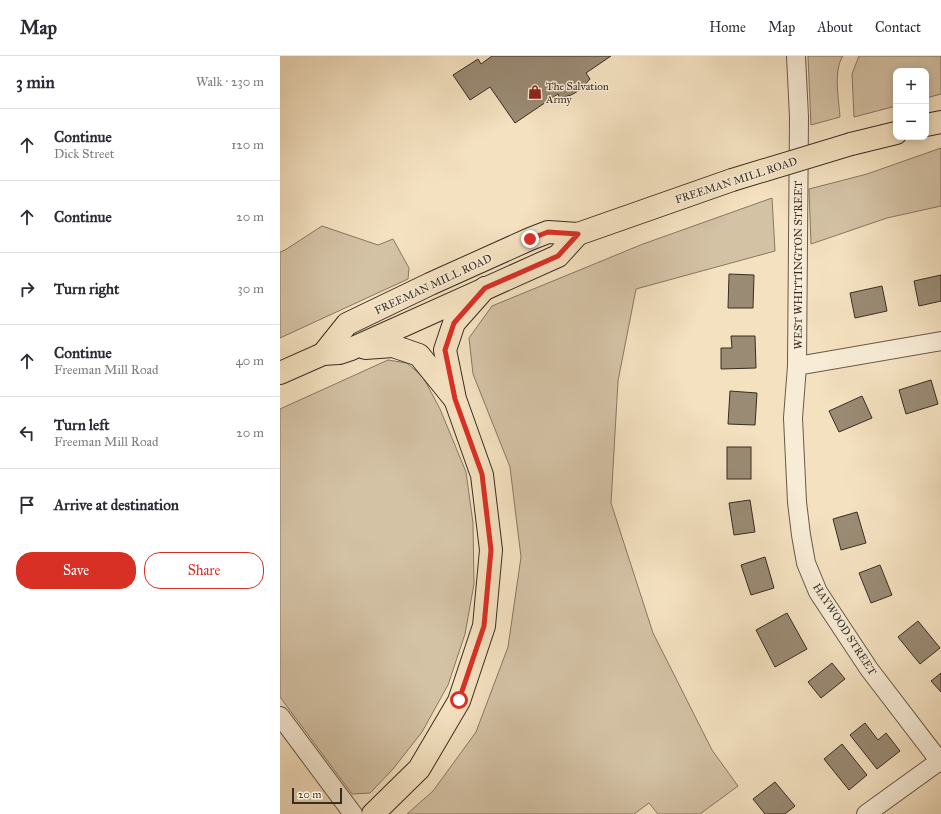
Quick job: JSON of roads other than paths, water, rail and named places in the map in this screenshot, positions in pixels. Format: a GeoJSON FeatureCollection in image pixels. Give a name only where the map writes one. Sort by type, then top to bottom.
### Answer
{"type":"FeatureCollection","features":[{"type":"Feature","properties":{"kind":"main road"},"geometry":{"type":"LineString","coordinates":[[929,124],[941,122]]}},
{"type":"Feature","properties":{"kind":"main road","name":"FREEMAN MILL ROAD"},"geometry":{"type":"LineString","coordinates":[[323,354],[347,324],[430,284],[548,232],[578,234],[732,180],[851,144],[893,134]]}},
{"type":"Feature","properties":{"kind":"main road","name":"FREEMAN MILL ROAD"},"geometry":{"type":"LineString","coordinates":[[280,373],[323,354],[340,354],[558,256],[578,234]]}},
{"type":"Feature","properties":{"kind":"main road"},"geometry":{"type":"LineString","coordinates":[[373,814],[419,769],[459,700],[484,626],[491,550],[482,474],[455,399],[445,350],[454,323],[485,288]]}},
{"type":"Feature","properties":{"kind":"main road"},"geometry":{"type":"LineString","coordinates":[[351,349],[393,346],[419,355],[455,399]]}},
{"type":"Feature","properties":{"kind":"street","name":"WEST WHITTINGTON STREET"},"geometry":{"type":"LineString","coordinates":[[796,56],[799,117],[797,366],[793,418],[796,475]]}},
{"type":"Feature","properties":{"kind":"street"},"geometry":{"type":"LineString","coordinates":[[797,366],[941,340]]}},
{"type":"Feature","properties":{"kind":"street","name":"HAYWOOD STREET"},"geometry":{"type":"LineString","coordinates":[[796,475],[801,535],[806,563],[818,592],[869,669],[941,761]]}},
{"type":"Feature","properties":{"kind":"street"},"geometry":{"type":"LineString","coordinates":[[280,716],[353,814]]}},
{"type":"Feature","properties":{"kind":"street"},"geometry":{"type":"LineString","coordinates":[[866,814],[941,761]]}},
{"type":"Feature","properties":{"kind":"place","name":"The Salvation Army"},"geometry":{"type":"Point","coordinates":[535,92]}}]}
